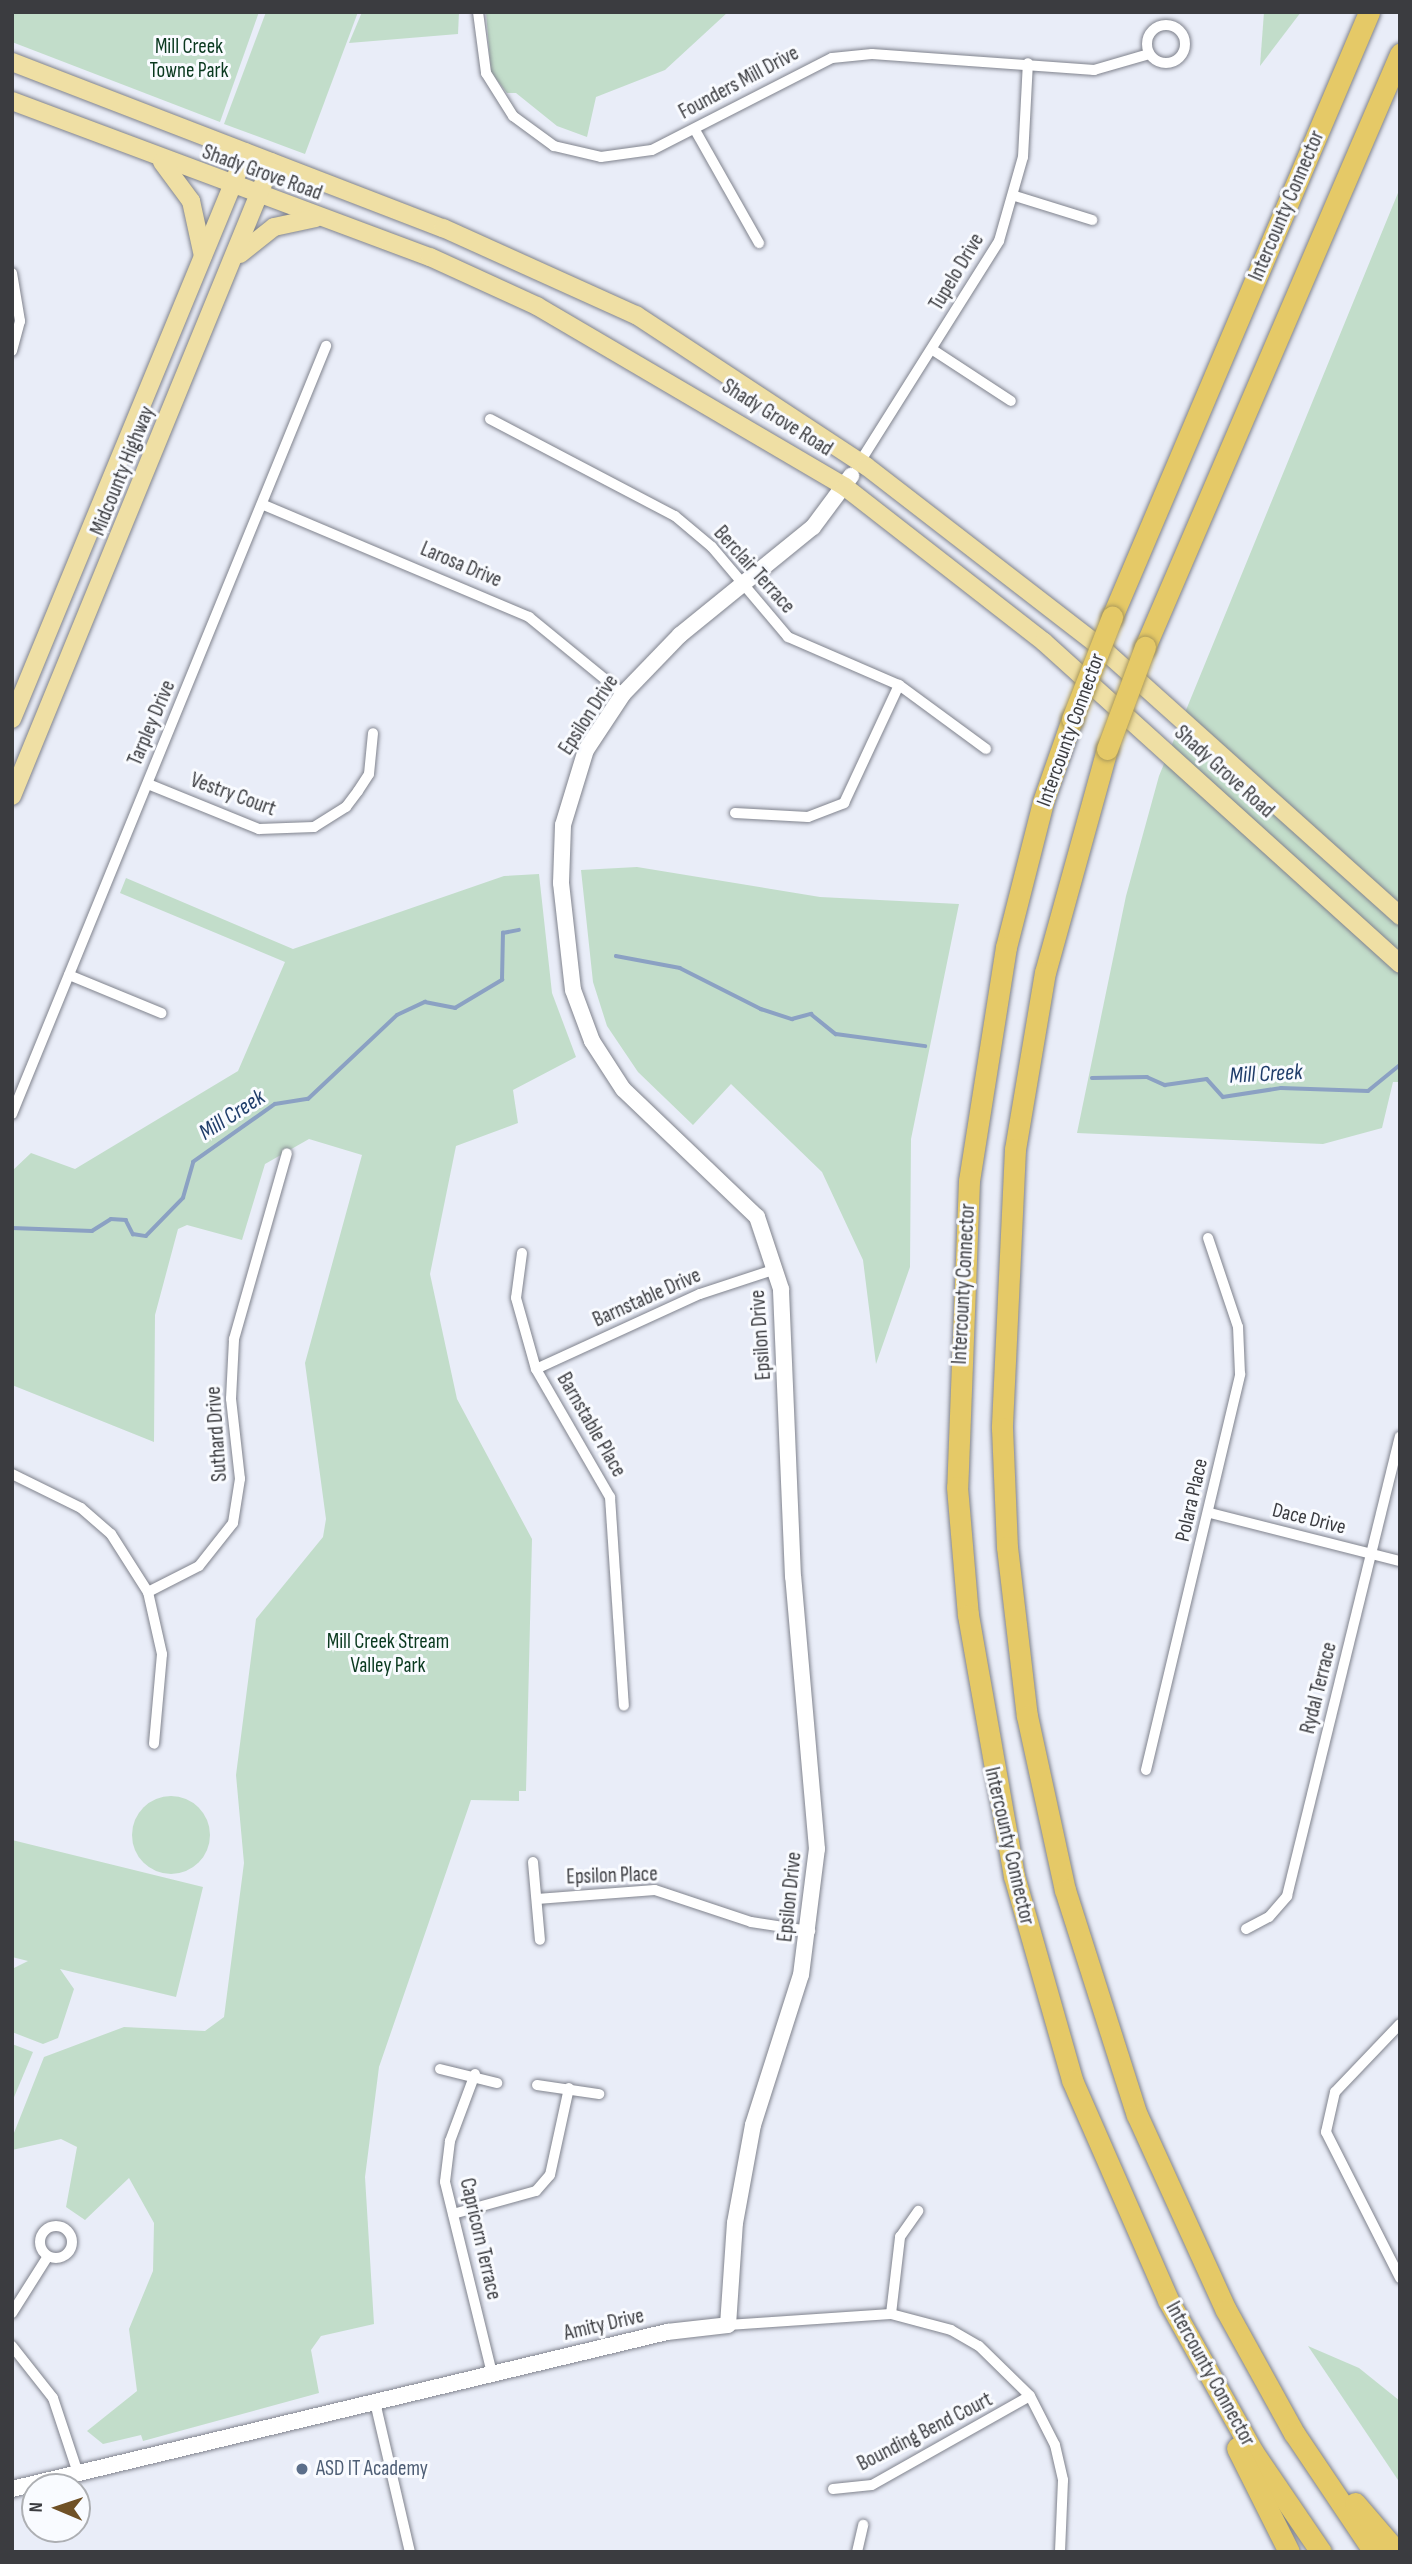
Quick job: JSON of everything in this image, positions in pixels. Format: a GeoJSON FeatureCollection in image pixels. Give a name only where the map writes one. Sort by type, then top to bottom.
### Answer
{"type":"FeatureCollection","features":[{"type":"Feature","properties":{"kind":"highway","name":"Intercounty Connector"},"geometry":{"type":"LineString","coordinates":[[1321,2552],[1253,2452],[1168,2300],[1072,2080],[1014,1876],[988,1753],[957,1487],[961,1285],[984,1065],[1036,828],[1072,719],[1112,617],[1369,12]]}},
{"type":"Feature","properties":{"kind":"highway","name":"Intercounty Connector"},"geometry":{"type":"LineString","coordinates":[[1374,2552],[1294,2433],[1166,2182],[1090,1980],[1027,1716],[1007,1547],[1003,1328],[1015,1149],[1045,972],[1107,749],[1145,647],[1400,54]]}},
{"type":"Feature","properties":{"kind":"highway"},"geometry":{"type":"LineString","coordinates":[[1168,2300],[1289,2552]]}},
{"type":"Feature","properties":{"kind":"highway"},"geometry":{"type":"LineString","coordinates":[[1294,2433],[1397,2552]]}},
{"type":"Feature","properties":{"kind":"main road","name":"Shady Grove Road"},"geometry":{"type":"LineString","coordinates":[[12,62],[443,228],[636,315],[852,475],[1105,651],[1400,916]]}},
{"type":"Feature","properties":{"kind":"main road","name":"Shady Grove Road"},"geometry":{"type":"LineString","coordinates":[[12,101],[319,218],[537,306],[852,475],[1044,642],[1400,964]]}},
{"type":"Feature","properties":{"kind":"main road","name":"Midcounty Highway"},"geometry":{"type":"LineString","coordinates":[[12,719],[246,152]]}},
{"type":"Feature","properties":{"kind":"main road"},"geometry":{"type":"LineString","coordinates":[[160,159],[191,201],[204,257]]}},
{"type":"Feature","properties":{"kind":"main road","name":"Midcounty Highway"},"geometry":{"type":"LineString","coordinates":[[12,796],[272,162]]}},
{"type":"Feature","properties":{"kind":"main road"},"geometry":{"type":"LineString","coordinates":[[231,266],[259,234],[319,218]]}},
{"type":"Feature","properties":{"kind":"street","name":"Founders Mill Drive"},"geometry":{"type":"LineString","coordinates":[[478,12],[479,49],[497,96],[554,146],[626,157],[695,130],[797,71],[832,58],[1028,63],[1106,70],[1149,54]]}},
{"type":"Feature","properties":{"kind":"street","name":"Tupelo Drive"},"geometry":{"type":"LineString","coordinates":[[852,475],[999,241],[1015,196],[1028,63]]}},
{"type":"Feature","properties":{"kind":"street"},"geometry":{"type":"LineString","coordinates":[[695,130],[759,243]]}},
{"type":"Feature","properties":{"kind":"street"},"geometry":{"type":"LineString","coordinates":[[1015,196],[1093,220]]}},
{"type":"Feature","properties":{"kind":"street"},"geometry":{"type":"LineString","coordinates":[[12,273],[20,321],[12,351]]}},
{"type":"Feature","properties":{"kind":"street","name":"Tarpley Drive"},"geometry":{"type":"LineString","coordinates":[[12,1114],[264,505],[326,345]]}},
{"type":"Feature","properties":{"kind":"street"},"geometry":{"type":"LineString","coordinates":[[933,350],[1011,401]]}},
{"type":"Feature","properties":{"kind":"street","name":"Berclair Terrace"},"geometry":{"type":"LineString","coordinates":[[490,419],[675,516],[712,547],[788,637],[900,685],[986,749]]}},
{"type":"Feature","properties":{"kind":"street","name":"Epsilon Drive"},"geometry":{"type":"LineString","coordinates":[[728,2325],[735,2223],[752,2125],[810,1931],[817,1849],[793,1577],[784,1313],[776,1269],[757,1217],[623,1090],[592,1041],[573,990],[561,883],[563,825],[586,750],[623,694],[680,635],[813,527],[852,475]]}},
{"type":"Feature","properties":{"kind":"street","name":"Larosa Drive"},"geometry":{"type":"LineString","coordinates":[[264,505],[529,617],[623,694]]}},
{"type":"Feature","properties":{"kind":"street"},"geometry":{"type":"LineString","coordinates":[[734,813],[808,817],[845,803],[900,685]]}},
{"type":"Feature","properties":{"kind":"street","name":"Vestry Court"},"geometry":{"type":"LineString","coordinates":[[148,784],[259,829],[314,827],[346,807],[369,774],[373,733]]}},
{"type":"Feature","properties":{"kind":"street"},"geometry":{"type":"LineString","coordinates":[[69,975],[161,1013]]}},
{"type":"Feature","properties":{"kind":"street","name":"Suthard Drive"},"geometry":{"type":"LineString","coordinates":[[148,1592],[199,1566],[233,1523],[240,1479],[231,1399],[234,1339],[286,1153]]}},
{"type":"Feature","properties":{"kind":"street","name":"Polara Place"},"geometry":{"type":"LineString","coordinates":[[1146,1770],[1210,1513],[1240,1374],[1238,1327],[1208,1238]]}},
{"type":"Feature","properties":{"kind":"street","name":"Barnstable Place"},"geometry":{"type":"LineString","coordinates":[[522,1253],[516,1298],[536,1369],[610,1497],[624,1706]]}},
{"type":"Feature","properties":{"kind":"street","name":"Barnstable Drive"},"geometry":{"type":"LineString","coordinates":[[536,1369],[700,1294],[776,1269]]}},
{"type":"Feature","properties":{"kind":"street","name":"Rydal Terrace"},"geometry":{"type":"LineString","coordinates":[[1246,1929],[1269,1917],[1287,1896],[1400,1437]]}},
{"type":"Feature","properties":{"kind":"street"},"geometry":{"type":"LineString","coordinates":[[12,1474],[101,1525],[148,1592],[162,1654],[154,1744]]}},
{"type":"Feature","properties":{"kind":"street","name":"Dace Drive"},"geometry":{"type":"LineString","coordinates":[[1210,1513],[1400,1561]]}},
{"type":"Feature","properties":{"kind":"street","name":"Epsilon Place"},"geometry":{"type":"LineString","coordinates":[[533,1862],[540,1940]]}},
{"type":"Feature","properties":{"kind":"street","name":"Epsilon Place"},"geometry":{"type":"LineString","coordinates":[[537,1899],[655,1890],[751,1922],[810,1931]]}},
{"type":"Feature","properties":{"kind":"street"},"geometry":{"type":"LineString","coordinates":[[1400,2024],[1335,2092],[1326,2132],[1400,2278]]}},
{"type":"Feature","properties":{"kind":"street"},"geometry":{"type":"LineString","coordinates":[[440,2069],[475,2074],[497,2083]]}},
{"type":"Feature","properties":{"kind":"street","name":"Capricorn Terrace"},"geometry":{"type":"LineString","coordinates":[[475,2074],[446,2161],[453,2214],[492,2373]]}},
{"type":"Feature","properties":{"kind":"street"},"geometry":{"type":"LineString","coordinates":[[537,2085],[599,2094]]}},
{"type":"Feature","properties":{"kind":"street"},"geometry":{"type":"LineString","coordinates":[[453,2214],[536,2191],[550,2175],[569,2088]]}},
{"type":"Feature","properties":{"kind":"street"},"geometry":{"type":"LineString","coordinates":[[891,2314],[900,2237],[918,2211]]}},
{"type":"Feature","properties":{"kind":"street"},"geometry":{"type":"LineString","coordinates":[[12,2313],[48,2256]]}},
{"type":"Feature","properties":{"kind":"street","name":"Amity Drive"},"geometry":{"type":"LineString","coordinates":[[78,2473],[667,2332],[891,2314],[970,2341],[1030,2396],[1055,2445],[1063,2480],[1060,2552]]}},
{"type":"Feature","properties":{"kind":"street"},"geometry":{"type":"LineString","coordinates":[[12,2346],[53,2398],[78,2473]]}},
{"type":"Feature","properties":{"kind":"street","name":"Bounding Bend Court"},"geometry":{"type":"LineString","coordinates":[[833,2489],[880,2481],[1030,2396]]}},
{"type":"Feature","properties":{"kind":"street"},"geometry":{"type":"LineString","coordinates":[[375,2402],[410,2552]]}},
{"type":"Feature","properties":{"kind":"street"},"geometry":{"type":"LineString","coordinates":[[857,2552],[863,2525]]}},
{"type":"Feature","properties":{"kind":"green space","name":"Mill Creek Towne Park"},"geometry":{"type":"Polygon","coordinates":[[[12,12],[259,12],[220,122],[12,42],[12,12]]]}},
{"type":"Feature","properties":{"kind":"green space"},"geometry":{"type":"Polygon","coordinates":[[[266,12],[358,12],[305,154],[224,124],[266,12]]]}},
{"type":"Feature","properties":{"kind":"green space"},"geometry":{"type":"Polygon","coordinates":[[[362,12],[459,12],[458,34],[349,43],[362,12]]]}},
{"type":"Feature","properties":{"kind":"green space"},"geometry":{"type":"Polygon","coordinates":[[[486,12],[728,12],[665,70],[596,97],[587,137],[557,126],[516,93],[507,93],[491,72],[486,12]]]}},
{"type":"Feature","properties":{"kind":"green space"},"geometry":{"type":"Polygon","coordinates":[[[1264,12],[1301,12],[1260,66],[1264,12]]]}},
{"type":"Feature","properties":{"kind":"green space"},"geometry":{"type":"Polygon","coordinates":[[[1400,188],[1400,1082],[1393,1082],[1382,1128],[1323,1144],[1077,1133],[1126,896],[1159,776],[1400,188]]]}},
{"type":"Feature","properties":{"kind":"green space"},"geometry":{"type":"Polygon","coordinates":[[[637,867],[820,897],[959,904],[911,1139],[910,1267],[876,1364],[863,1260],[822,1172],[731,1084],[693,1125],[638,1072],[607,1026],[593,982],[581,870],[637,867]]]}},
{"type":"Feature","properties":{"kind":"green space","name":"Mill Creek Stream Valley Park"},"geometry":{"type":"Polygon","coordinates":[[[539,874],[552,993],[576,1057],[513,1090],[518,1123],[456,1146],[430,1274],[457,1399],[532,1539],[526,1791],[519,1791],[519,1801],[471,1800],[379,2067],[365,2177],[374,2324],[321,2336],[311,2350],[319,2393],[143,2441],[141,2435],[103,2444],[87,2431],[137,2391],[129,2329],[153,2271],[154,2223],[129,2178],[85,2220],[66,2207],[77,2147],[61,2139],[12,2150],[12,2138],[44,2057],[124,2027],[205,2031],[224,2017],[244,1863],[236,1775],[256,1619],[323,1537],[326,1519],[305,1363],[362,1155],[309,1139],[265,1164],[242,1240],[187,1225],[178,1229],[155,1315],[154,1442],[12,1385],[12,1171],[31,1153],[75,1169],[238,1071],[285,962],[120,893],[126,878],[293,949],[504,876],[539,874]]]}},
{"type":"Feature","properties":{"kind":"green space"},"geometry":{"type":"Polygon","coordinates":[[[163,1796],[179,1796],[193,1802],[204,1813],[210,1827],[210,1843],[204,1857],[193,1868],[179,1874],[163,1874],[149,1868],[138,1857],[132,1843],[132,1827],[138,1813],[149,1802],[163,1796]]]}},
{"type":"Feature","properties":{"kind":"green space"},"geometry":{"type":"Polygon","coordinates":[[[12,1840],[203,1887],[176,1997],[60,1969],[74,1989],[58,2038],[43,2044],[12,2032],[12,1969],[28,1961],[12,1957],[12,1840]]]}},
{"type":"Feature","properties":{"kind":"green space"},"geometry":{"type":"Polygon","coordinates":[[[12,2044],[33,2052],[12,2102],[12,2044]]]}},
{"type":"Feature","properties":{"kind":"green space"},"geometry":{"type":"Polygon","coordinates":[[[1308,2346],[1359,2368],[1400,2401],[1400,2483],[1308,2346]]]}},
{"type":"Feature","properties":{"kind":"waterway","name":"Mill Creek"},"geometry":{"type":"LineString","coordinates":[[12,1228],[92,1231],[111,1219],[126,1220],[133,1234],[146,1236],[183,1198],[193,1162],[275,1104],[308,1099],[397,1015],[425,1002],[455,1008],[502,980],[503,933],[519,930]]}},
{"type":"Feature","properties":{"kind":"waterway","name":"Mill Creek"},"geometry":{"type":"LineString","coordinates":[[616,956],[680,968],[761,1009],[792,1019],[811,1014],[836,1034],[925,1046]]}},
{"type":"Feature","properties":{"kind":"waterway","name":"Mill Creek"},"geometry":{"type":"LineString","coordinates":[[1092,1078],[1147,1077],[1165,1085],[1207,1079],[1223,1097],[1281,1088],[1368,1091],[1400,1065]]}},
{"type":"Feature","properties":{"kind":"place","name":"ASD IT Academy"},"geometry":{"type":"Point","coordinates":[302,2469]}}]}
